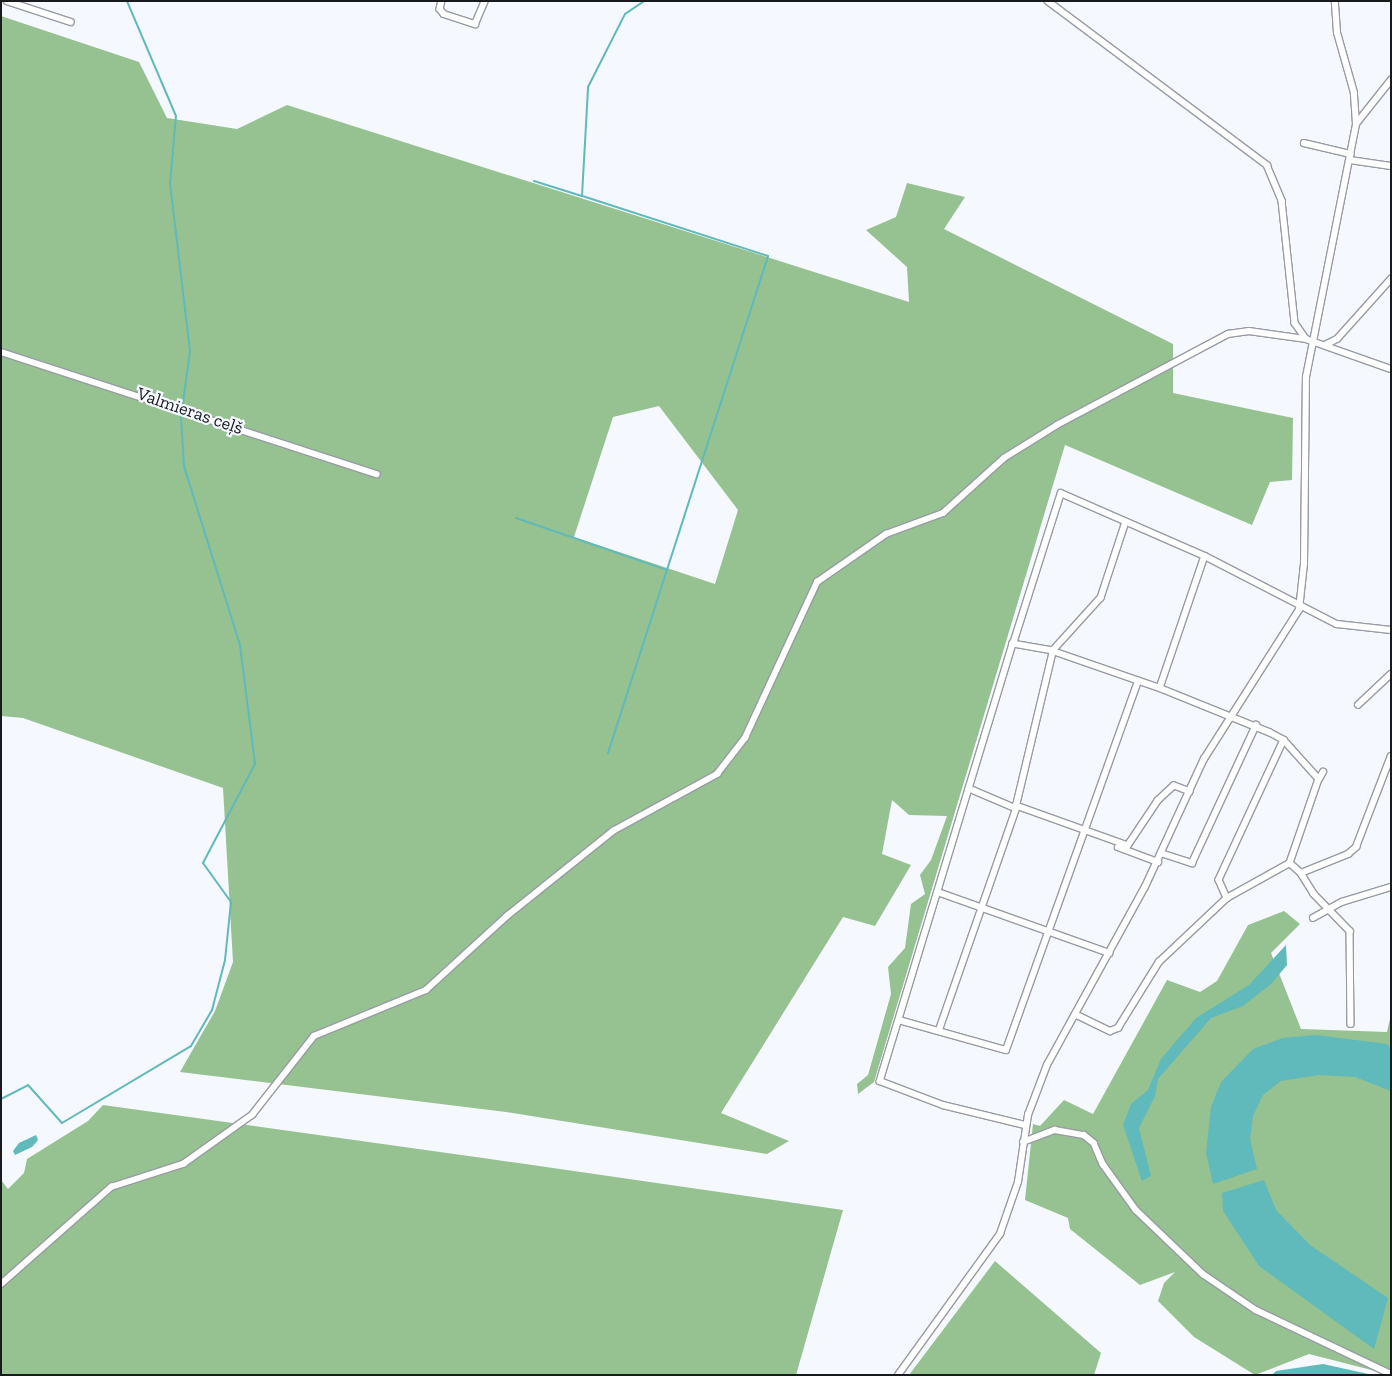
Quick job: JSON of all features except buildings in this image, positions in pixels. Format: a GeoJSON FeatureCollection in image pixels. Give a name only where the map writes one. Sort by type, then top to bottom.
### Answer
{"type":"FeatureCollection","features":[{"type":"Feature","properties":{"kind":"street"},"geometry":{"type":"LineString","coordinates":[[6,1],[71,22]]}},
{"type":"Feature","properties":{"kind":"street"},"geometry":{"type":"LineString","coordinates":[[442,1],[440,9],[444,14],[475,24],[485,1]]}},
{"type":"Feature","properties":{"kind":"street"},"geometry":{"type":"LineString","coordinates":[[1048,1],[1267,166],[1282,201],[1295,323],[1311,343],[1325,345],[1391,369]]}},
{"type":"Feature","properties":{"kind":"street"},"geometry":{"type":"LineString","coordinates":[[898,1375],[1000,1234],[1018,1182],[1025,1125],[1047,1064],[1110,953],[1158,862],[1190,792],[1230,716],[1281,645],[1300,604],[1304,407],[1311,343],[1356,124],[1354,93],[1337,33],[1335,1]]}},
{"type":"Feature","properties":{"kind":"street"},"geometry":{"type":"LineString","coordinates":[[1356,124],[1391,80]]}},
{"type":"Feature","properties":{"kind":"street"},"geometry":{"type":"LineString","coordinates":[[1383,92],[1391,93]]}},
{"type":"Feature","properties":{"kind":"street"},"geometry":{"type":"LineString","coordinates":[[1304,143],[1350,157],[1391,166]]}},
{"type":"Feature","properties":{"kind":"street"},"geometry":{"type":"LineString","coordinates":[[1325,345],[1337,339],[1391,279]]}},
{"type":"Feature","properties":{"kind":"street"},"geometry":{"type":"LineString","coordinates":[[1,1284],[111,1187],[182,1164],[252,1115],[314,1036],[426,990],[507,916],[613,832],[717,774],[745,738],[817,582],[886,534],[942,512],[1004,458],[1057,425],[1215,340],[1249,331],[1306,339]]}},
{"type":"Feature","properties":{"kind":"street","name":"Valmieras ceļš"},"geometry":{"type":"LineString","coordinates":[[1,352],[377,474]]}},
{"type":"Feature","properties":{"kind":"street"},"geometry":{"type":"LineString","coordinates":[[1025,1125],[943,1105],[880,1080],[1061,493],[1205,556],[1348,628],[1391,630]]}},
{"type":"Feature","properties":{"kind":"street"},"geometry":{"type":"LineString","coordinates":[[939,1030],[983,908],[1016,807],[1052,651],[1101,598],[1126,522]]}},
{"type":"Feature","properties":{"kind":"street"},"geometry":{"type":"LineString","coordinates":[[1160,688],[1205,556]]}},
{"type":"Feature","properties":{"kind":"street"},"geometry":{"type":"LineString","coordinates":[[1013,644],[1052,651],[1138,680],[1256,725],[1284,740],[1319,779]]}},
{"type":"Feature","properties":{"kind":"street"},"geometry":{"type":"LineString","coordinates":[[1358,705],[1391,674]]}},
{"type":"Feature","properties":{"kind":"street"},"geometry":{"type":"LineString","coordinates":[[899,1020],[1006,1050],[1138,680]]}},
{"type":"Feature","properties":{"kind":"street"},"geometry":{"type":"LineString","coordinates":[[1162,853],[1192,863],[1256,725]]}},
{"type":"Feature","properties":{"kind":"street"},"geometry":{"type":"LineString","coordinates":[[1227,898],[1219,880],[1284,740]]}},
{"type":"Feature","properties":{"kind":"street"},"geometry":{"type":"LineString","coordinates":[[1301,873],[1348,854],[1356,847],[1391,756]]}},
{"type":"Feature","properties":{"kind":"street"},"geometry":{"type":"LineString","coordinates":[[1075,1014],[1110,1031],[1118,1028],[1159,962],[1227,898],[1290,863],[1323,772]]}},
{"type":"Feature","properties":{"kind":"street"},"geometry":{"type":"LineString","coordinates":[[1084,832],[1128,846],[1158,800],[1174,786],[1190,792]]}},
{"type":"Feature","properties":{"kind":"street"},"geometry":{"type":"LineString","coordinates":[[969,790],[1084,832],[1158,862]]}},
{"type":"Feature","properties":{"kind":"street"},"geometry":{"type":"LineString","coordinates":[[1290,863],[1301,873],[1328,910],[1352,938],[1351,1024]]}},
{"type":"Feature","properties":{"kind":"street"},"geometry":{"type":"LineString","coordinates":[[1312,918],[1328,910],[1391,887]]}},
{"type":"Feature","properties":{"kind":"street"},"geometry":{"type":"LineString","coordinates":[[938,892],[1110,953]]}},
{"type":"Feature","properties":{"kind":"street"},"geometry":{"type":"LineString","coordinates":[[1024,1142],[1054,1130],[1084,1135],[1094,1143],[1131,1204],[1203,1274],[1256,1310],[1391,1374]]}},
{"type":"Feature","properties":{"kind":"green space"},"geometry":{"type":"Polygon","coordinates":[[[1,16],[139,62],[167,118],[237,129],[287,105],[909,302],[907,267],[866,230],[896,217],[907,183],[965,197],[944,229],[1173,344],[1173,393],[1293,418],[1292,480],[1270,482],[1252,525],[1065,445],[874,1082],[858,1094],[857,1084],[868,1075],[891,994],[888,967],[905,948],[911,904],[925,894],[920,875],[931,860],[947,816],[909,815],[892,800],[882,854],[911,865],[875,926],[843,917],[721,1113],[789,1141],[767,1154],[506,1112],[180,1072],[215,1011],[233,962],[223,788],[23,718],[1,716],[1,16]],[[659,406],[613,417],[574,537],[715,584],[738,510],[659,406]]]}},
{"type":"Feature","properties":{"kind":"green space"},"geometry":{"type":"Polygon","coordinates":[[[1284,911],[1300,924],[1271,953],[1301,1029],[1387,1032],[1391,1014],[1391,1375],[1309,1354],[1255,1375],[1194,1337],[1158,1301],[1164,1283],[1175,1272],[1140,1285],[1070,1229],[1068,1218],[1025,1200],[1033,1124],[1040,1126],[1064,1100],[1093,1114],[1167,980],[1200,992],[1217,981],[1248,925],[1284,911]]]}},
{"type":"Feature","properties":{"kind":"green space"},"geometry":{"type":"Polygon","coordinates":[[[103,1105],[843,1210],[796,1375],[1,1375],[1,1180],[8,1189],[24,1173],[27,1159],[88,1121],[103,1105]]]}},
{"type":"Feature","properties":{"kind":"green space"},"geometry":{"type":"Polygon","coordinates":[[[995,1261],[1101,1353],[1094,1375],[909,1375],[995,1261]]]}},
{"type":"Feature","properties":{"kind":"water"},"geometry":{"type":"Polygon","coordinates":[[[1286,945],[1287,965],[1271,984],[1243,1006],[1211,1018],[1158,1079],[1155,1096],[1139,1128],[1151,1176],[1142,1181],[1123,1125],[1131,1104],[1148,1090],[1161,1059],[1196,1018],[1249,985],[1286,945]]]}},
{"type":"Feature","properties":{"kind":"water"},"geometry":{"type":"Polygon","coordinates":[[[1316,1035],[1387,1044],[1391,1049],[1391,1091],[1355,1077],[1319,1075],[1281,1081],[1263,1095],[1253,1116],[1250,1139],[1257,1169],[1213,1184],[1206,1153],[1211,1107],[1221,1082],[1253,1049],[1283,1038],[1316,1035]]]}},
{"type":"Feature","properties":{"kind":"water"},"geometry":{"type":"Polygon","coordinates":[[[36,1135],[38,1140],[32,1147],[15,1155],[13,1151],[19,1143],[36,1135]]]}},
{"type":"Feature","properties":{"kind":"water"},"geometry":{"type":"Polygon","coordinates":[[[1264,1180],[1276,1210],[1310,1245],[1388,1298],[1374,1349],[1259,1266],[1223,1211],[1222,1193],[1264,1180]]]}},
{"type":"Feature","properties":{"kind":"water"},"geometry":{"type":"Polygon","coordinates":[[[1323,1364],[1373,1375],[1272,1375],[1276,1371],[1323,1364]]]}},
{"type":"Feature","properties":{"kind":"waterway"},"geometry":{"type":"LineString","coordinates":[[1,1099],[28,1085],[62,1123],[191,1046],[212,1010],[225,960],[231,902],[203,863],[255,764],[240,645],[184,466],[181,417],[190,351],[170,184],[176,116],[127,1]]}},
{"type":"Feature","properties":{"kind":"waterway"},"geometry":{"type":"LineString","coordinates":[[608,753],[768,256],[582,196],[588,87],[625,14],[644,1]]}},
{"type":"Feature","properties":{"kind":"waterway"},"geometry":{"type":"LineString","coordinates":[[534,181],[582,196]]}},
{"type":"Feature","properties":{"kind":"waterway"},"geometry":{"type":"LineString","coordinates":[[516,518],[667,570]]}}]}
